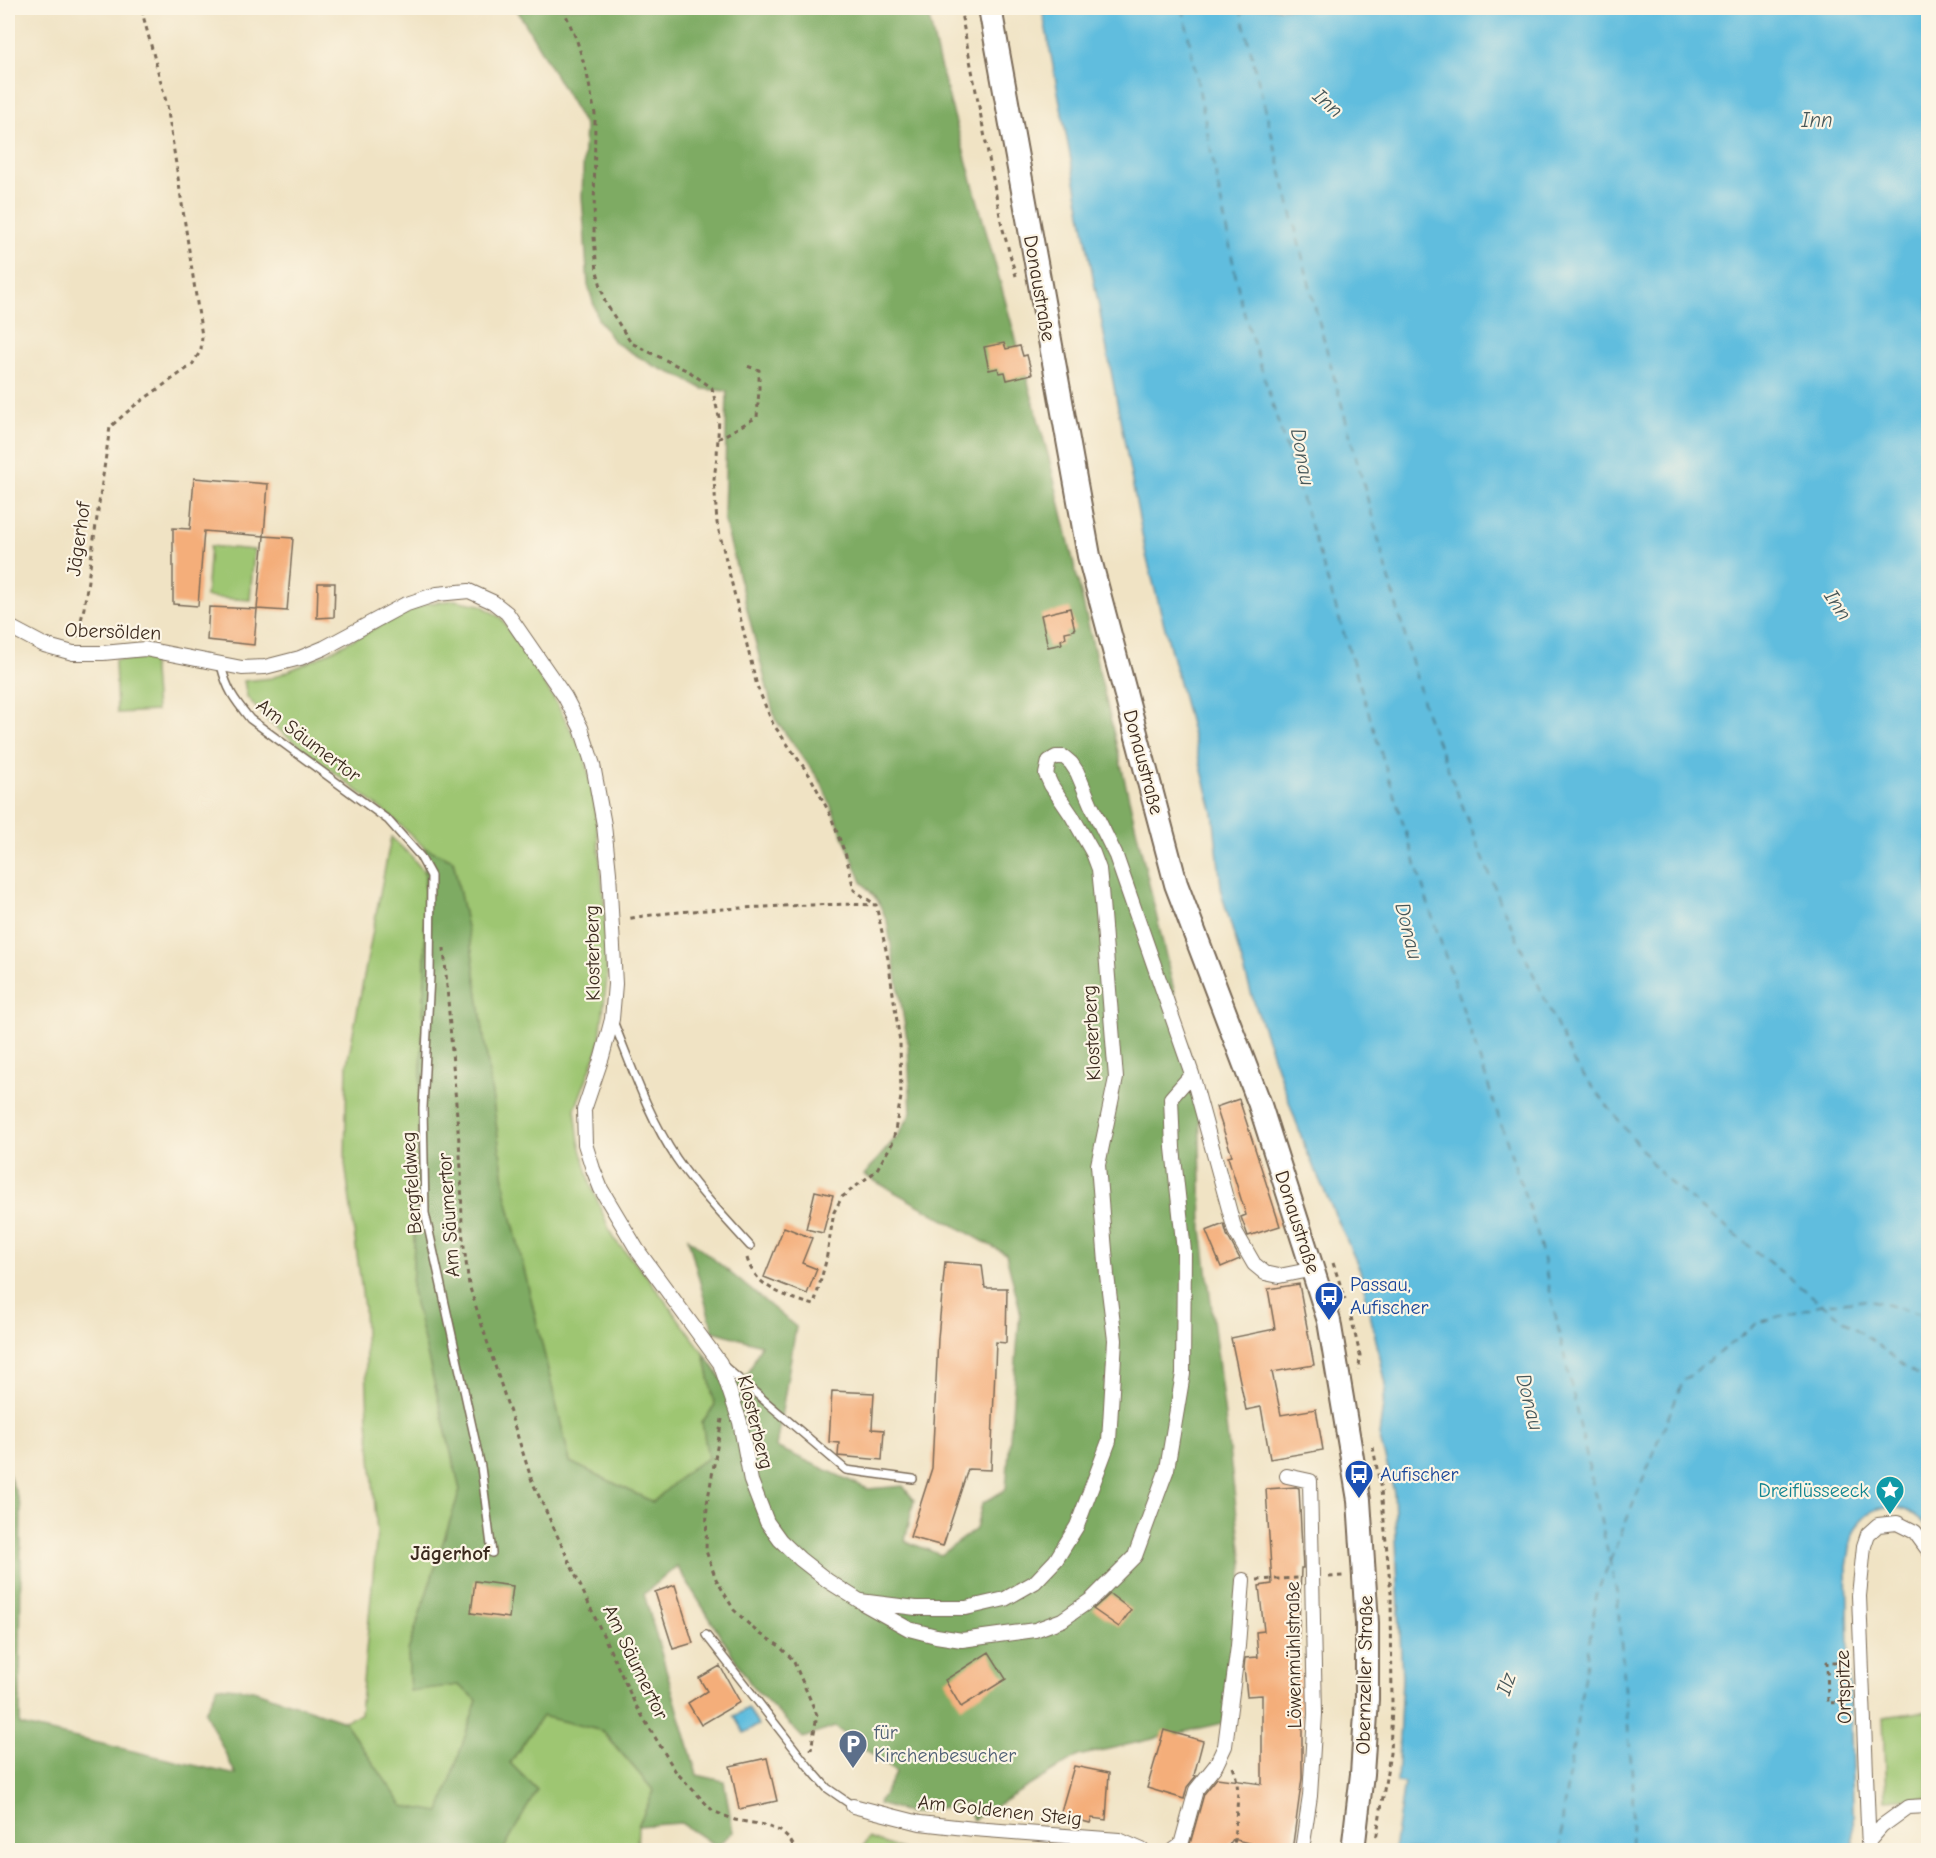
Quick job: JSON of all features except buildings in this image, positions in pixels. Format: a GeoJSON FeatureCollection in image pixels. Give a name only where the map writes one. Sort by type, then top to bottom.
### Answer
{"type":"FeatureCollection","features":[{"type":"Feature","properties":{"kind":"main road","name":"Donaustraße"},"geometry":{"type":"LineString","coordinates":[[990,8],[1089,556],[1176,884],[1322,1264],[1329,1321],[1359,1500]]}},
{"type":"Feature","properties":{"kind":"main road","name":"Obernzeller Straße"},"geometry":{"type":"LineString","coordinates":[[1353,1851],[1362,1774],[1367,1699],[1367,1623],[1359,1500]]}},
{"type":"Feature","properties":{"kind":"street","name":"Klosterberg"},"geometry":{"type":"LineString","coordinates":[[221,665],[242,668],[265,667],[300,658],[324,648],[404,605],[437,594],[469,591],[493,602],[507,613],[520,630],[566,698],[581,728],[593,765],[604,825],[615,984],[612,1018],[584,1110],[585,1144],[601,1189],[638,1251],[720,1363],[740,1422],[751,1481],[767,1522],[780,1540],[828,1581],[909,1629],[963,1640],[1035,1630],[1062,1620],[1092,1599],[1135,1556],[1167,1468],[1183,1374],[1184,1251],[1173,1148],[1171,1098],[1192,1074]]}},
{"type":"Feature","properties":{"kind":"street","name":"Obersölden"},"geometry":{"type":"LineString","coordinates":[[8,626],[44,645],[73,653],[145,649],[221,665]]}},
{"type":"Feature","properties":{"kind":"street","name":"Klosterberg"},"geometry":{"type":"LineString","coordinates":[[860,1601],[916,1608],[966,1608],[1005,1599],[1035,1582],[1056,1560],[1077,1526],[1109,1441],[1115,1340],[1098,1165],[1116,1078],[1099,869],[1084,836],[1050,785],[1046,774],[1049,760],[1064,757],[1071,762],[1116,856],[1192,1074],[1235,1231],[1254,1264],[1266,1273],[1279,1276],[1322,1264]]}},
{"type":"Feature","properties":{"kind":"street","name":"Löwenmühlstraße"},"geometry":{"type":"LineString","coordinates":[[1287,1476],[1310,1481],[1315,1714],[1310,1796],[1302,1851]]}},
{"type":"Feature","properties":{"kind":"street","name":"Ortspitze"},"geometry":{"type":"LineString","coordinates":[[1869,1846],[1859,1596],[1860,1566],[1864,1546],[1868,1534],[1878,1525],[1897,1523],[1915,1533],[1929,1550]]}},
{"type":"Feature","properties":{"kind":"street"},"geometry":{"type":"LineString","coordinates":[[1174,1851],[1181,1845],[1196,1790],[1216,1765],[1225,1746],[1238,1646],[1243,1580]]}},
{"type":"Feature","properties":{"kind":"street","name":"Am Goldenen Steig"},"geometry":{"type":"LineString","coordinates":[[853,1806],[920,1823],[1119,1840],[1142,1851]]}},
{"type":"Feature","properties":{"kind":"street","name":"Ortspitze"},"geometry":{"type":"LineString","coordinates":[[1869,1846],[1882,1826],[1908,1807],[1929,1806]]}},
{"type":"Feature","properties":{"kind":"lane","name":"Am Säumertor"},"geometry":{"type":"LineString","coordinates":[[221,665],[225,685],[250,719],[388,820],[420,856],[431,876]]}},
{"type":"Feature","properties":{"kind":"lane","name":"Bergfeldweg"},"geometry":{"type":"LineString","coordinates":[[431,876],[430,976],[423,1108],[425,1213],[482,1467],[492,1553]]}},
{"type":"Feature","properties":{"kind":"lane"},"geometry":{"type":"LineString","coordinates":[[612,1018],[648,1108],[675,1156],[701,1193],[750,1246]]}},
{"type":"Feature","properties":{"kind":"lane"},"geometry":{"type":"LineString","coordinates":[[720,1363],[846,1470],[913,1479]]}},
{"type":"Feature","properties":{"kind":"lane"},"geometry":{"type":"LineString","coordinates":[[706,1635],[808,1766],[827,1788],[853,1806]]}},
{"type":"Feature","properties":{"kind":"path","name":"Jägerhof"},"geometry":{"type":"LineString","coordinates":[[73,653],[84,608],[110,427],[134,406],[192,365],[201,350],[202,336],[167,105],[141,8]]}},
{"type":"Feature","properties":{"kind":"path"},"geometry":{"type":"LineString","coordinates":[[563,8],[580,52],[594,114],[594,237],[597,271],[605,302],[631,343],[690,372],[712,388],[718,417],[714,479],[717,523],[757,686],[773,724],[810,776],[830,814],[846,856],[854,890],[876,905],[888,959],[900,1042],[901,1097],[893,1142],[876,1171],[842,1197],[834,1212],[826,1261],[814,1305],[771,1289],[755,1275],[747,1260],[750,1246]]}},
{"type":"Feature","properties":{"kind":"path"},"geometry":{"type":"LineString","coordinates":[[718,439],[757,417],[759,370],[747,366]]}},
{"type":"Feature","properties":{"kind":"path"},"geometry":{"type":"LineString","coordinates":[[611,920],[728,909],[835,903],[876,905]]}},
{"type":"Feature","properties":{"kind":"path","name":"Am Säumertor"},"geometry":{"type":"LineString","coordinates":[[444,946],[461,1168],[462,1231],[469,1285],[532,1481],[635,1704],[676,1772],[713,1811],[735,1820],[764,1825],[780,1832],[790,1839],[795,1851]]}},
{"type":"Feature","properties":{"kind":"path"},"geometry":{"type":"LineString","coordinates":[[1322,1264],[1336,1267],[1346,1300]]}},
{"type":"Feature","properties":{"kind":"path"},"geometry":{"type":"LineString","coordinates":[[1349,1311],[1360,1355],[1359,1378]]}},
{"type":"Feature","properties":{"kind":"path"},"geometry":{"type":"LineString","coordinates":[[728,1385],[707,1504],[706,1551],[716,1579],[734,1610],[757,1632],[778,1645],[793,1660],[817,1715],[808,1766]]}},
{"type":"Feature","properties":{"kind":"path"},"geometry":{"type":"LineString","coordinates":[[1372,1445],[1381,1490],[1391,1604],[1392,1705],[1390,1753],[1375,1851]]}},
{"type":"Feature","properties":{"kind":"path"},"geometry":{"type":"LineString","coordinates":[[1862,1661],[1827,1662],[1828,1703],[1863,1702]]}},
{"type":"Feature","properties":{"kind":"path"},"geometry":{"type":"LineString","coordinates":[[1225,1746],[1238,1781],[1233,1836],[1235,1851]]}},
{"type":"Feature","properties":{"kind":"path"},"geometry":{"type":"LineString","coordinates":[[1325,1851],[1327,1843]]}},
{"type":"Feature","properties":{"kind":"green space"},"geometry":{"type":"Polygon","coordinates":[[[516,8],[927,8],[938,58],[1050,462],[1199,1097],[1202,1229],[1243,1564],[1228,1722],[1078,1756],[973,1820],[967,1803],[910,1813],[878,1804],[896,1772],[835,1727],[803,1738],[752,1686],[677,1566],[644,1594],[697,1775],[724,1781],[733,1832],[716,1846],[681,1823],[638,1826],[654,1791],[603,1731],[542,1716],[510,1763],[537,1790],[503,1850],[8,1850],[8,1472],[21,1507],[20,1725],[236,1775],[205,1712],[218,1686],[253,1690],[344,1721],[403,1806],[440,1812],[477,1700],[458,1685],[410,1691],[408,1651],[460,1490],[412,1291],[425,972],[425,848],[453,860],[472,952],[506,1194],[570,1462],[653,1502],[690,1469],[708,1458],[702,1422],[715,1406],[704,1353],[723,1381],[748,1374],[761,1345],[713,1331],[688,1238],[796,1327],[776,1447],[868,1489],[903,1486],[914,1500],[905,1541],[941,1555],[976,1529],[982,1504],[1006,1489],[1020,1310],[1006,1254],[864,1175],[899,1134],[911,1113],[908,1044],[887,921],[878,901],[862,882],[821,782],[775,719],[724,519],[727,391],[703,389],[654,366],[614,342],[598,319],[588,285],[582,196],[585,126],[516,8]]]}},
{"type":"Feature","properties":{"kind":"green space"},"geometry":{"type":"Polygon","coordinates":[[[210,546],[254,550],[250,600],[206,597],[210,546]]]}},
{"type":"Feature","properties":{"kind":"green space"},"geometry":{"type":"Polygon","coordinates":[[[454,600],[481,605],[501,618],[554,699],[585,756],[594,800],[605,910],[607,979],[599,1046],[575,1109],[579,1141],[591,1185],[613,1238],[646,1275],[704,1353],[715,1406],[702,1422],[708,1458],[690,1469],[653,1502],[570,1462],[506,1194],[472,952],[453,860],[425,848],[394,819],[269,722],[247,697],[244,681],[272,678],[316,659],[425,604],[454,600]]]}},
{"type":"Feature","properties":{"kind":"green space"},"geometry":{"type":"Polygon","coordinates":[[[152,658],[156,711],[117,713],[115,660],[152,658]]]}},
{"type":"Feature","properties":{"kind":"green space"},"geometry":{"type":"Polygon","coordinates":[[[391,837],[412,857],[425,874],[425,972],[412,1291],[460,1490],[408,1651],[410,1690],[458,1685],[478,1700],[440,1813],[403,1807],[344,1721],[360,1714],[377,1533],[368,1419],[364,1308],[345,1163],[347,1064],[391,837]]]}},
{"type":"Feature","properties":{"kind":"green space"},"geometry":{"type":"Polygon","coordinates":[[[1928,1711],[1928,1797],[1886,1800],[1883,1717],[1928,1711]]]}},
{"type":"Feature","properties":{"kind":"green space"},"geometry":{"type":"Polygon","coordinates":[[[542,1716],[602,1731],[654,1791],[638,1826],[637,1850],[503,1850],[537,1790],[510,1763],[542,1716]]]}},
{"type":"Feature","properties":{"kind":"green space"},"geometry":{"type":"Polygon","coordinates":[[[868,1838],[903,1850],[861,1850],[868,1838]]]}},
{"type":"Feature","properties":{"kind":"water"},"geometry":{"type":"Polygon","coordinates":[[[1042,8],[1928,8],[1928,1527],[1920,1519],[1902,1509],[1883,1508],[1865,1517],[1855,1529],[1852,1539],[1847,1567],[1854,1850],[1394,1850],[1404,1783],[1397,1782],[1402,1679],[1394,1492],[1379,1435],[1386,1384],[1360,1270],[1306,1150],[1253,999],[1222,895],[1213,813],[1146,555],[1042,8]]]}},
{"type":"Feature","properties":{"kind":"water"},"geometry":{"type":"Polygon","coordinates":[[[748,1708],[758,1725],[744,1733],[734,1716],[748,1708]]]}},
{"type":"Feature","properties":{"kind":"ferry route"},"geometry":{"type":"LineString","coordinates":[[1183,8],[1241,303],[1430,910],[1537,1232],[1617,1594],[1633,1786],[1631,1850]]}},
{"type":"Feature","properties":{"kind":"ferry route"},"geometry":{"type":"LineString","coordinates":[[1240,8],[1316,311],[1426,713],[1500,901],[1574,1063],[1663,1177],[1800,1287],[1928,1383]]}},
{"type":"Feature","properties":{"kind":"ferry route"},"geometry":{"type":"LineString","coordinates":[[1561,1850],[1563,1812],[1597,1593],[1683,1381],[1757,1323],[1823,1304],[1870,1300],[1928,1316]]}},
{"type":"Feature","properties":{"kind":"place","name":"Passau, Aufischer"},"geometry":{"type":"Point","coordinates":[1329,1322]}},
{"type":"Feature","properties":{"kind":"place","name":"Aufischer"},"geometry":{"type":"Point","coordinates":[1359,1500]}},
{"type":"Feature","properties":{"kind":"place","name":"Dreiflüsseeck"},"geometry":{"type":"Point","coordinates":[1890,1516]}},
{"type":"Feature","properties":{"kind":"place","name":"für Kirchenbesucher"},"geometry":{"type":"Point","coordinates":[853,1770]}},
{"type":"Feature","properties":{"kind":"district","name":"Jägerhof"},"geometry":{"type":"Point","coordinates":[450,1553]}},
{"type":"Feature","properties":{"kind":"water label","name":"Inn"},"geometry":{"type":"Point","coordinates":[1328,103]}},
{"type":"Feature","properties":{"kind":"water label","name":"Inn"},"geometry":{"type":"Point","coordinates":[1817,120]}},
{"type":"Feature","properties":{"kind":"water label","name":"Donau"},"geometry":{"type":"Point","coordinates":[1303,457]}},
{"type":"Feature","properties":{"kind":"water label","name":"Inn"},"geometry":{"type":"Point","coordinates":[1838,605]}},
{"type":"Feature","properties":{"kind":"water label","name":"Donau"},"geometry":{"type":"Point","coordinates":[1409,931]}},
{"type":"Feature","properties":{"kind":"water label","name":"Donau"},"geometry":{"type":"Point","coordinates":[1530,1402]}},
{"type":"Feature","properties":{"kind":"water label","name":"Ilz"},"geometry":{"type":"Point","coordinates":[1506,1684]}}]}
